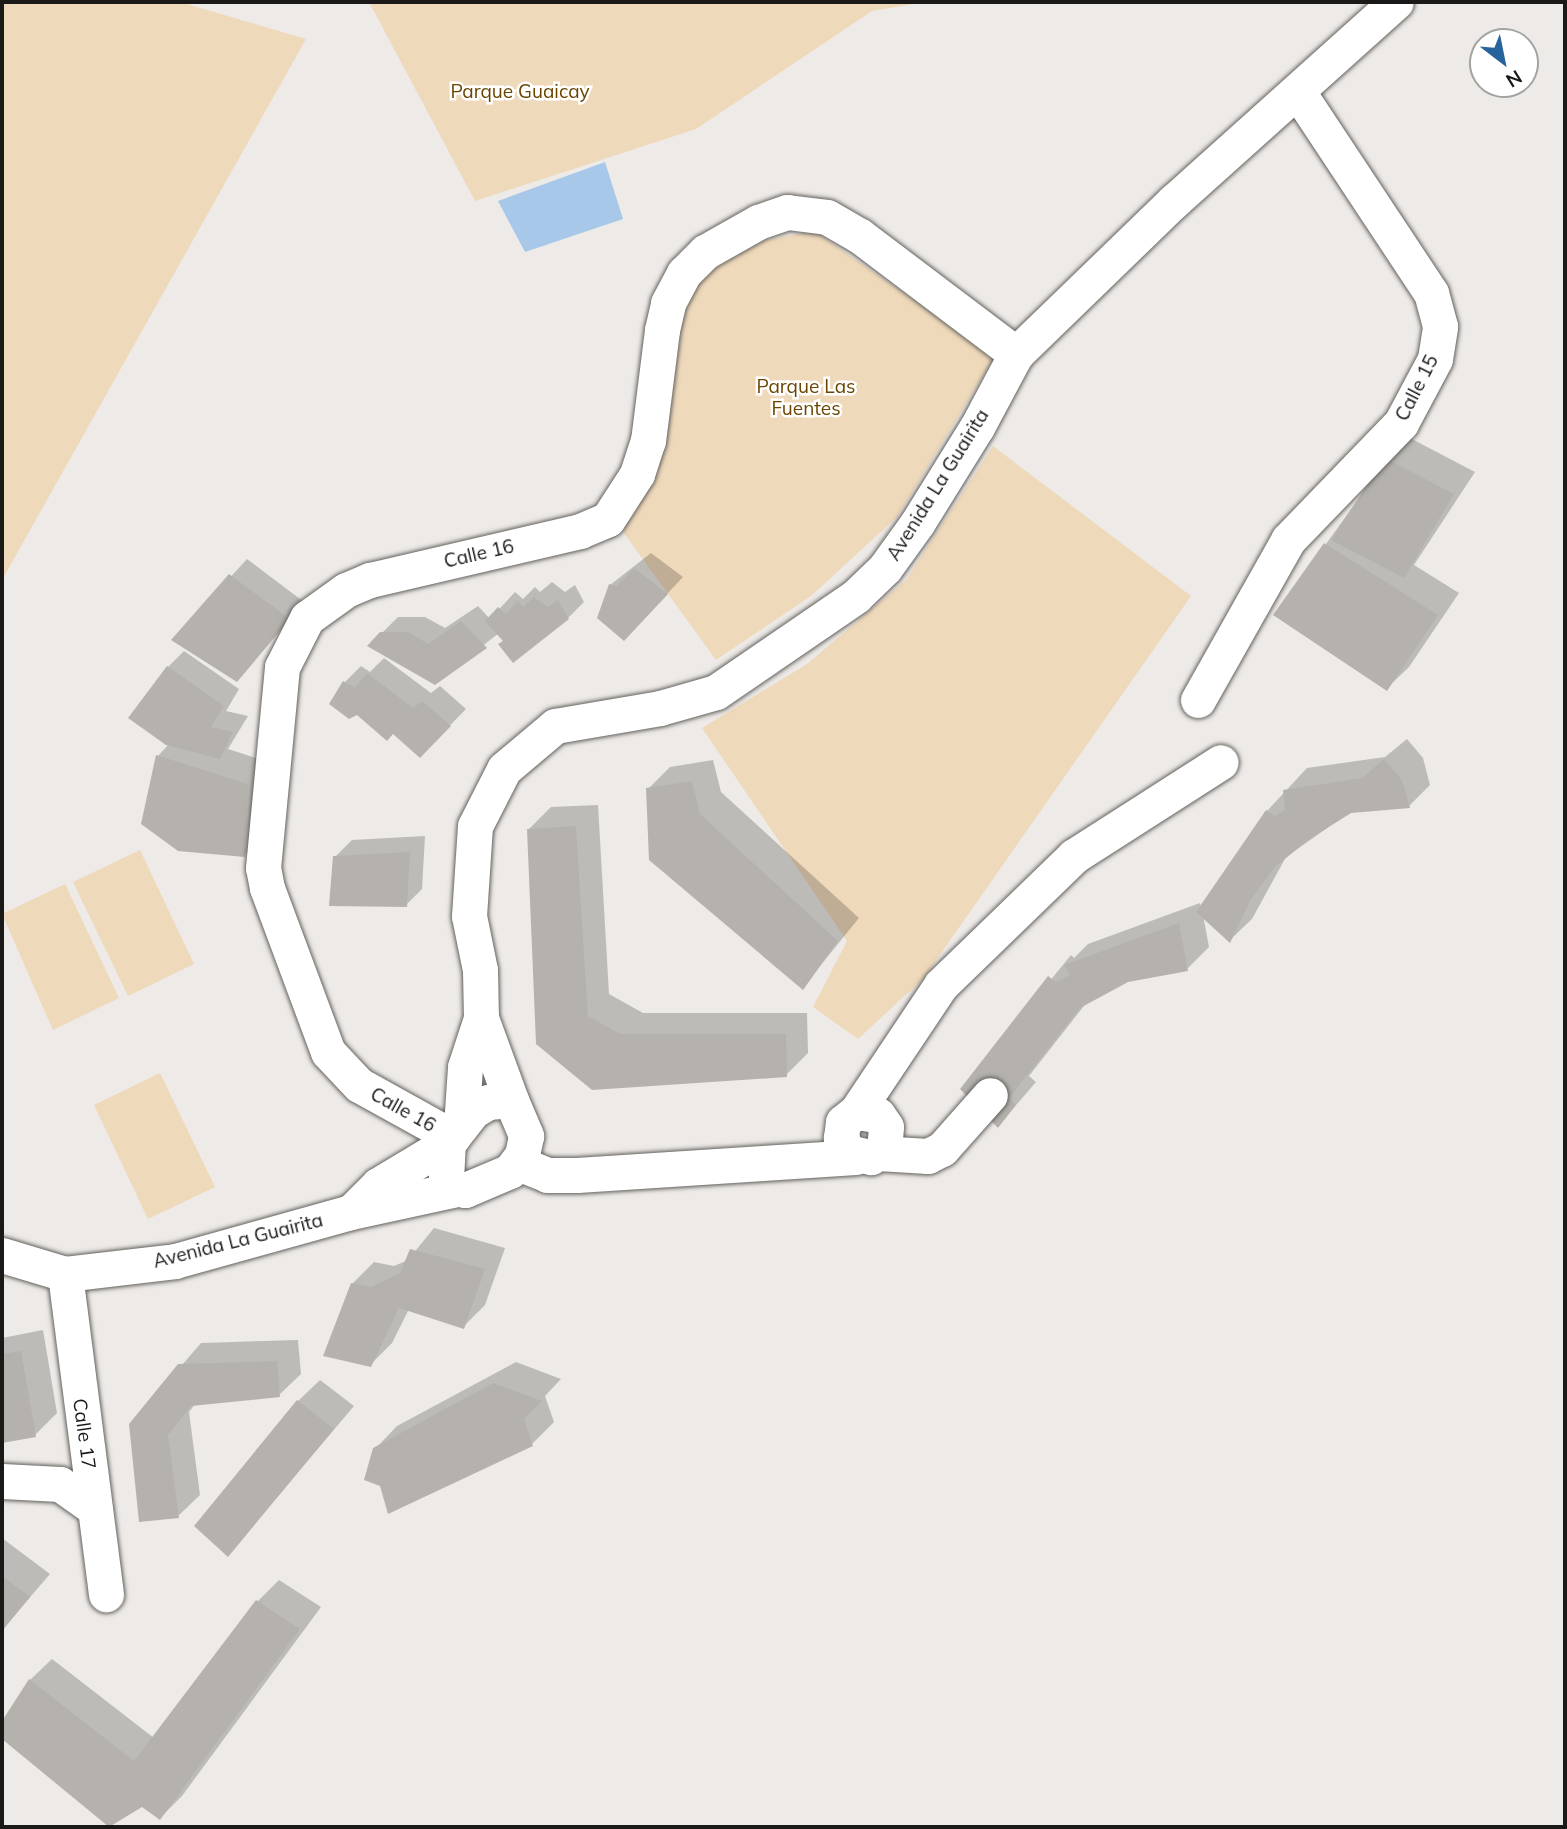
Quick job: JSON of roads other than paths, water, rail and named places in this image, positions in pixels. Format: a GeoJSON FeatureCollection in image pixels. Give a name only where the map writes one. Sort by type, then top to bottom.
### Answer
{"type":"FeatureCollection","features":[{"type":"Feature","properties":{"kind":"street","name":"Avenida La Guairita"},"geometry":{"type":"LineString","coordinates":[[2,1255],[65,1273],[175,1261],[351,1212],[499,1179],[518,1163],[526,1136],[481,1017],[480,970],[469,916],[469,876],[475,826],[504,769],[555,726],[660,708],[716,692],[837,612],[893,558],[977,427],[1016,354],[1174,201],[1396,2]]}},
{"type":"Feature","properties":{"kind":"street","name":"Calle 15"},"geometry":{"type":"LineString","coordinates":[[1198,700],[1288,540],[1401,423],[1435,359],[1440,326],[1431,293],[1298,92]]}},
{"type":"Feature","properties":{"kind":"street","name":"Calle 16"},"geometry":{"type":"LineString","coordinates":[[454,1135],[359,1086],[328,1052],[267,888],[263,868],[282,667],[307,618],[346,590],[370,580],[580,531],[608,519],[619,509],[637,474],[648,441],[668,303],[684,273],[705,252],[758,222],[787,212],[827,217],[1016,354]]}},
{"type":"Feature","properties":{"kind":"street"},"geometry":{"type":"LineString","coordinates":[[864,1134],[941,985],[1065,865],[1221,762]]}},
{"type":"Feature","properties":{"kind":"street","name":"Avenida La Guairita"},"geometry":{"type":"LineString","coordinates":[[457,1189],[446,1179],[465,1067],[481,1017]]}},
{"type":"Feature","properties":{"kind":"street"},"geometry":{"type":"LineString","coordinates":[[518,1163],[547,1175],[577,1175],[781,1160],[864,1134],[928,1156],[952,1138],[990,1095]]}},
{"type":"Feature","properties":{"kind":"street","name":"Avenida La Guairita"},"geometry":{"type":"LineString","coordinates":[[351,1212],[378,1185],[454,1135],[488,1102],[511,1100]]}},
{"type":"Feature","properties":{"kind":"street","name":"Calle 17"},"geometry":{"type":"LineString","coordinates":[[65,1273],[106,1594]]}},
{"type":"Feature","properties":{"kind":"street"},"geometry":{"type":"LineString","coordinates":[[2,1481],[60,1484],[94,1508]]}},
{"type":"Feature","properties":{"kind":"water"},"geometry":{"type":"Polygon","coordinates":[[[605,162],[623,219],[525,252],[498,201],[605,162]]]}},
{"type":"Feature","properties":{"kind":"park label","name":"Parque Guaicay"},"geometry":{"type":"Point","coordinates":[520,92]}},
{"type":"Feature","properties":{"kind":"park label","name":"Parque Las Fuentes"},"geometry":{"type":"Point","coordinates":[806,398]}}]}
